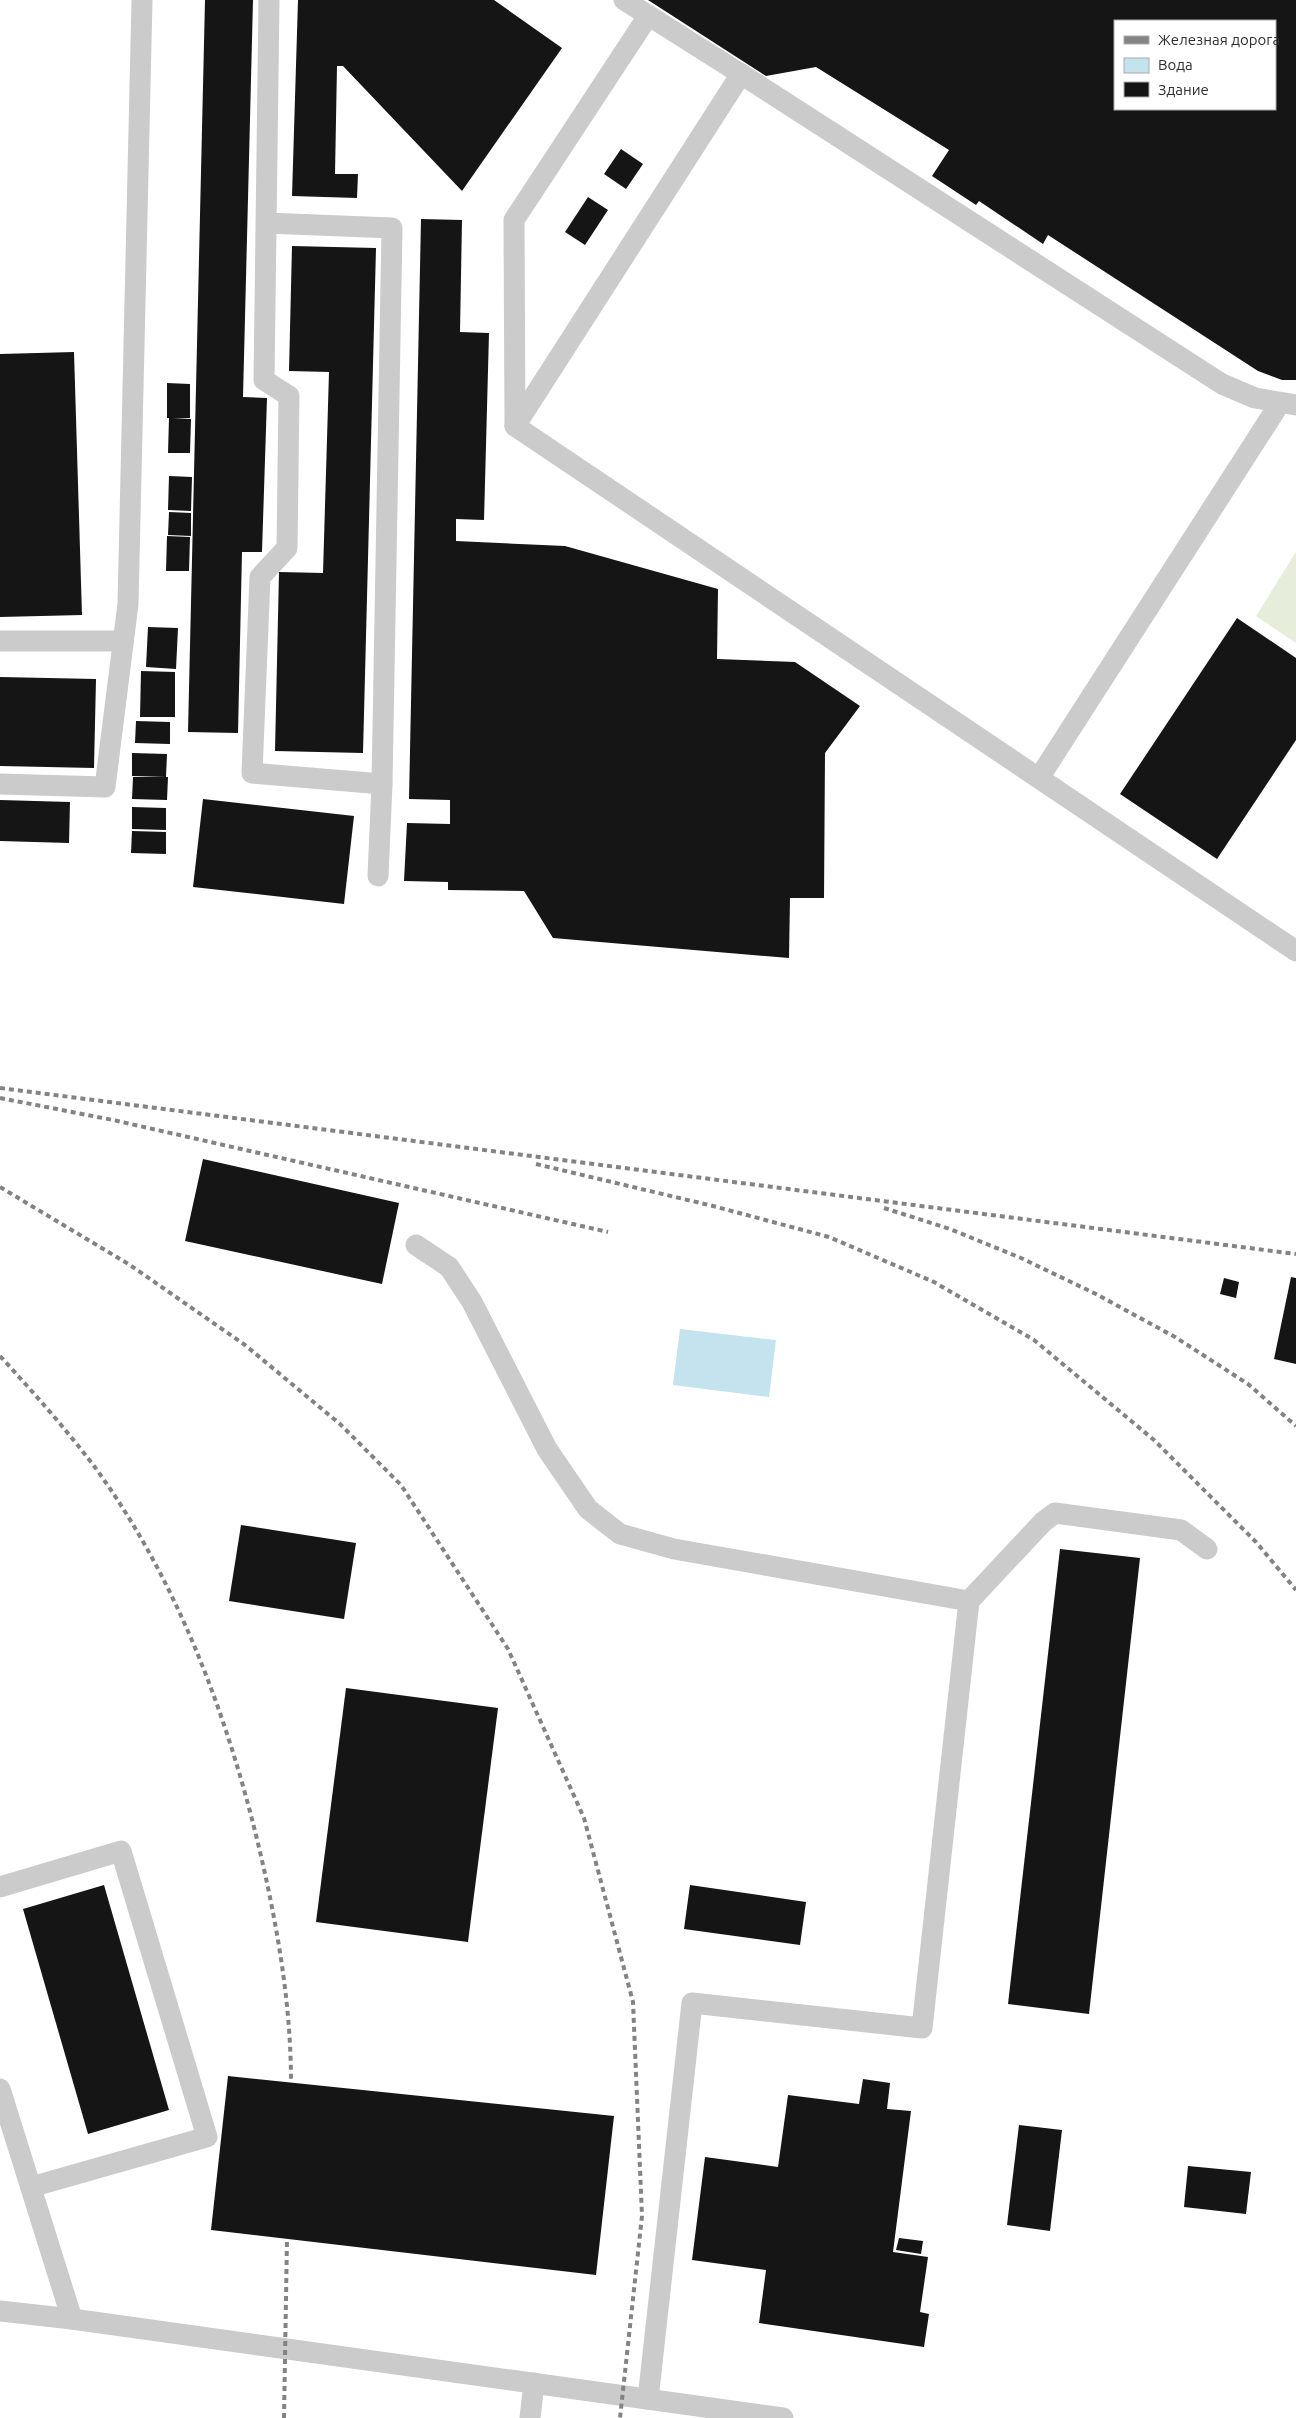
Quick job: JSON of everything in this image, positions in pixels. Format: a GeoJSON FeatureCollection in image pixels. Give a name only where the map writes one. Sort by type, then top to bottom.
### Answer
{"type":"FeatureCollection","features":[{"type":"Feature","properties":{"kind":"lane"},"geometry":{"type":"LineString","coordinates":[[0,784],[105,787],[128,604],[142,0]]}},
{"type":"Feature","properties":{"kind":"lane"},"geometry":{"type":"LineString","coordinates":[[269,0],[264,380],[288,396],[287,548],[260,577],[252,773],[382,784]]}},
{"type":"Feature","properties":{"kind":"lane"},"geometry":{"type":"LineString","coordinates":[[624,0],[1222,384],[1255,398],[1288,404],[1038,778]]}},
{"type":"Feature","properties":{"kind":"lane"},"geometry":{"type":"LineString","coordinates":[[515,426],[514,220],[648,16]]}},
{"type":"Feature","properties":{"kind":"lane"},"geometry":{"type":"LineString","coordinates":[[515,426],[741,74]]}},
{"type":"Feature","properties":{"kind":"lane"},"geometry":{"type":"LineString","coordinates":[[266,223],[392,228],[382,784],[378,876]]}},
{"type":"Feature","properties":{"kind":"lane"},"geometry":{"type":"LineString","coordinates":[[515,426],[1296,952]]}},
{"type":"Feature","properties":{"kind":"lane"},"geometry":{"type":"LineString","coordinates":[[0,641],[123,641]]}},
{"type":"Feature","properties":{"kind":"lane"},"geometry":{"type":"LineString","coordinates":[[416,1245],[449,1267],[472,1302],[546,1449],[588,1509],[620,1534],[674,1549],[968,1602]]}},
{"type":"Feature","properties":{"kind":"lane"},"geometry":{"type":"LineString","coordinates":[[648,2399],[692,2003],[922,2028],[968,1602],[1043,1522],[1056,1513],[1181,1530],[1208,1549]]}},
{"type":"Feature","properties":{"kind":"lane"},"geometry":{"type":"LineString","coordinates":[[0,1888],[121,1851],[206,2137],[30,2187]]}},
{"type":"Feature","properties":{"kind":"lane"},"geometry":{"type":"LineString","coordinates":[[0,2089],[72,2318]]}},
{"type":"Feature","properties":{"kind":"lane"},"geometry":{"type":"LineString","coordinates":[[0,2311],[72,2318],[783,2418]]}},
{"type":"Feature","properties":{"kind":"lane"},"geometry":{"type":"LineString","coordinates":[[530,2418],[534,2383]]}},
{"type":"Feature","properties":{"kind":"green space"},"geometry":{"type":"Polygon","coordinates":[[[1296,552],[1296,643],[1256,616],[1296,552]]]}},
{"type":"Feature","properties":{"kind":"water"},"geometry":{"type":"Polygon","coordinates":[[[680,1329],[776,1340],[769,1397],[673,1385],[680,1329]]]}},
{"type":"Feature","properties":{"kind":"building"},"geometry":{"type":"Polygon","coordinates":[[[205,0],[253,0],[243,397],[267,398],[262,552],[242,552],[238,733],[188,732],[205,0]]]}},
{"type":"Feature","properties":{"kind":"building"},"geometry":{"type":"Polygon","coordinates":[[[298,0],[494,0],[562,48],[462,191],[343,66],[337,66],[335,174],[358,174],[357,198],[292,196],[298,0]]]}},
{"type":"Feature","properties":{"kind":"building"},"geometry":{"type":"Polygon","coordinates":[[[648,0],[1296,0],[1296,380],[1282,380],[1258,371],[1048,235],[1043,244],[979,201],[976,205],[932,176],[949,150],[816,67],[766,76],[648,0]]]}},
{"type":"Feature","properties":{"kind":"building"},"geometry":{"type":"Polygon","coordinates":[[[621,149],[643,164],[626,189],[604,174],[621,149]]]}},
{"type":"Feature","properties":{"kind":"building"},"geometry":{"type":"Polygon","coordinates":[[[588,197],[608,210],[585,245],[565,232],[588,197]]]}},
{"type":"Feature","properties":{"kind":"building"},"geometry":{"type":"Polygon","coordinates":[[[421,219],[462,220],[460,332],[489,333],[484,520],[456,519],[456,541],[565,546],[718,589],[717,659],[795,662],[860,706],[825,753],[824,898],[790,898],[789,958],[553,938],[524,891],[448,890],[448,882],[404,881],[407,823],[450,824],[450,800],[409,799],[421,219]]]}},
{"type":"Feature","properties":{"kind":"building"},"geometry":{"type":"Polygon","coordinates":[[[292,246],[376,248],[363,753],[275,751],[279,572],[323,573],[329,372],[289,371],[292,246]]]}},
{"type":"Feature","properties":{"kind":"building"},"geometry":{"type":"Polygon","coordinates":[[[74,352],[82,615],[0,617],[0,354],[74,352]]]}},
{"type":"Feature","properties":{"kind":"building"},"geometry":{"type":"Polygon","coordinates":[[[167,383],[190,384],[190,418],[173,418],[191,419],[190,453],[168,453],[167,383]]]}},
{"type":"Feature","properties":{"kind":"building"},"geometry":{"type":"Polygon","coordinates":[[[169,476],[192,477],[191,511],[168,510],[169,476]]]}},
{"type":"Feature","properties":{"kind":"building"},"geometry":{"type":"Polygon","coordinates":[[[169,512],[191,513],[191,536],[168,535],[169,512]]]}},
{"type":"Feature","properties":{"kind":"building"},"geometry":{"type":"Polygon","coordinates":[[[167,536],[190,537],[189,571],[166,571],[167,536]]]}},
{"type":"Feature","properties":{"kind":"building"},"geometry":{"type":"Polygon","coordinates":[[[1237,618],[1296,658],[1296,740],[1217,859],[1120,794],[1237,618]]]}},
{"type":"Feature","properties":{"kind":"building"},"geometry":{"type":"Polygon","coordinates":[[[148,627],[178,628],[176,669],[146,667],[148,627]]]}},
{"type":"Feature","properties":{"kind":"building"},"geometry":{"type":"Polygon","coordinates":[[[141,671],[175,672],[175,717],[140,717],[141,671]]]}},
{"type":"Feature","properties":{"kind":"building"},"geometry":{"type":"Polygon","coordinates":[[[0,677],[96,679],[94,768],[0,766],[0,677]]]}},
{"type":"Feature","properties":{"kind":"building"},"geometry":{"type":"Polygon","coordinates":[[[136,721],[170,722],[170,744],[135,743],[136,721]]]}},
{"type":"Feature","properties":{"kind":"building"},"geometry":{"type":"Polygon","coordinates":[[[132,753],[167,754],[166,777],[132,776],[132,753]]]}},
{"type":"Feature","properties":{"kind":"building"},"geometry":{"type":"Polygon","coordinates":[[[133,777],[168,777],[167,800],[132,799],[133,777]]]}},
{"type":"Feature","properties":{"kind":"building"},"geometry":{"type":"Polygon","coordinates":[[[203,799],[354,816],[344,904],[193,887],[203,799]]]}},
{"type":"Feature","properties":{"kind":"building"},"geometry":{"type":"Polygon","coordinates":[[[0,800],[70,802],[69,843],[0,841],[0,800]]]}},
{"type":"Feature","properties":{"kind":"building"},"geometry":{"type":"Polygon","coordinates":[[[132,807],[166,808],[166,830],[132,829],[132,807]]]}},
{"type":"Feature","properties":{"kind":"building"},"geometry":{"type":"Polygon","coordinates":[[[132,831],[166,832],[166,854],[131,853],[132,831]]]}},
{"type":"Feature","properties":{"kind":"building"},"geometry":{"type":"Polygon","coordinates":[[[203,1159],[399,1203],[382,1284],[185,1241],[203,1159]]]}},
{"type":"Feature","properties":{"kind":"building"},"geometry":{"type":"Polygon","coordinates":[[[1291,1277],[1296,1278],[1296,1364],[1274,1359],[1291,1277]]]}},
{"type":"Feature","properties":{"kind":"building"},"geometry":{"type":"Polygon","coordinates":[[[1224,1278],[1239,1282],[1236,1298],[1220,1294],[1224,1278]]]}},
{"type":"Feature","properties":{"kind":"building"},"geometry":{"type":"Polygon","coordinates":[[[241,1525],[356,1543],[344,1619],[229,1601],[241,1525]]]}},
{"type":"Feature","properties":{"kind":"building"},"geometry":{"type":"Polygon","coordinates":[[[1060,1549],[1140,1558],[1089,2014],[1008,2004],[1060,1549]]]}},
{"type":"Feature","properties":{"kind":"building"},"geometry":{"type":"Polygon","coordinates":[[[346,1688],[498,1708],[468,1942],[316,1922],[346,1688]]]}},
{"type":"Feature","properties":{"kind":"building"},"geometry":{"type":"Polygon","coordinates":[[[104,1885],[169,2110],[88,2134],[23,1909],[104,1885]]]}},
{"type":"Feature","properties":{"kind":"building"},"geometry":{"type":"Polygon","coordinates":[[[690,1885],[806,1902],[800,1945],[684,1929],[690,1885]]]}},
{"type":"Feature","properties":{"kind":"building"},"geometry":{"type":"Polygon","coordinates":[[[228,2076],[614,2116],[596,2275],[211,2230],[228,2076]]]}},
{"type":"Feature","properties":{"kind":"building"},"geometry":{"type":"Polygon","coordinates":[[[863,2079],[890,2083],[887,2109],[911,2111],[893,2252],[928,2257],[920,2312],[929,2314],[924,2347],[759,2323],[766,2270],[692,2260],[705,2157],[778,2167],[788,2095],[859,2104],[863,2079]]]}},
{"type":"Feature","properties":{"kind":"building"},"geometry":{"type":"Polygon","coordinates":[[[1019,2125],[1062,2130],[1050,2231],[1007,2225],[1019,2125]]]}},
{"type":"Feature","properties":{"kind":"building"},"geometry":{"type":"Polygon","coordinates":[[[1188,2166],[1251,2172],[1246,2214],[1184,2207],[1188,2166]]]}},
{"type":"Feature","properties":{"kind":"building"},"geometry":{"type":"Polygon","coordinates":[[[899,2238],[923,2241],[921,2254],[896,2250],[899,2238]]]}},
{"type":"Feature","properties":{"kind":"railway"},"geometry":{"type":"LineString","coordinates":[[0,1088],[1296,1254]]}},
{"type":"Feature","properties":{"kind":"railway"},"geometry":{"type":"LineString","coordinates":[[0,1098],[113,1120],[608,1232]]}},
{"type":"Feature","properties":{"kind":"railway"},"geometry":{"type":"LineString","coordinates":[[536,1164],[713,1206],[829,1237],[934,1282],[1034,1340],[1154,1440],[1256,1542],[1296,1590]]}},
{"type":"Feature","properties":{"kind":"railway"},"geometry":{"type":"LineString","coordinates":[[0,1187],[130,1265],[245,1345],[340,1424],[401,1485],[508,1649],[584,1818],[633,2002],[642,2216],[620,2418]]}},
{"type":"Feature","properties":{"kind":"railway"},"geometry":{"type":"LineString","coordinates":[[884,1208],[950,1229],[1021,1258],[1096,1294],[1175,1337],[1248,1384],[1296,1426]]}},
{"type":"Feature","properties":{"kind":"railway"},"geometry":{"type":"LineString","coordinates":[[0,1356],[83,1452],[126,1513],[180,1613],[202,1665],[222,1719],[239,1774],[267,1883],[284,1982],[291,2057],[291,2082]]}},
{"type":"Feature","properties":{"kind":"railway"},"geometry":{"type":"LineString","coordinates":[[284,2418],[287,2239]]}}]}
